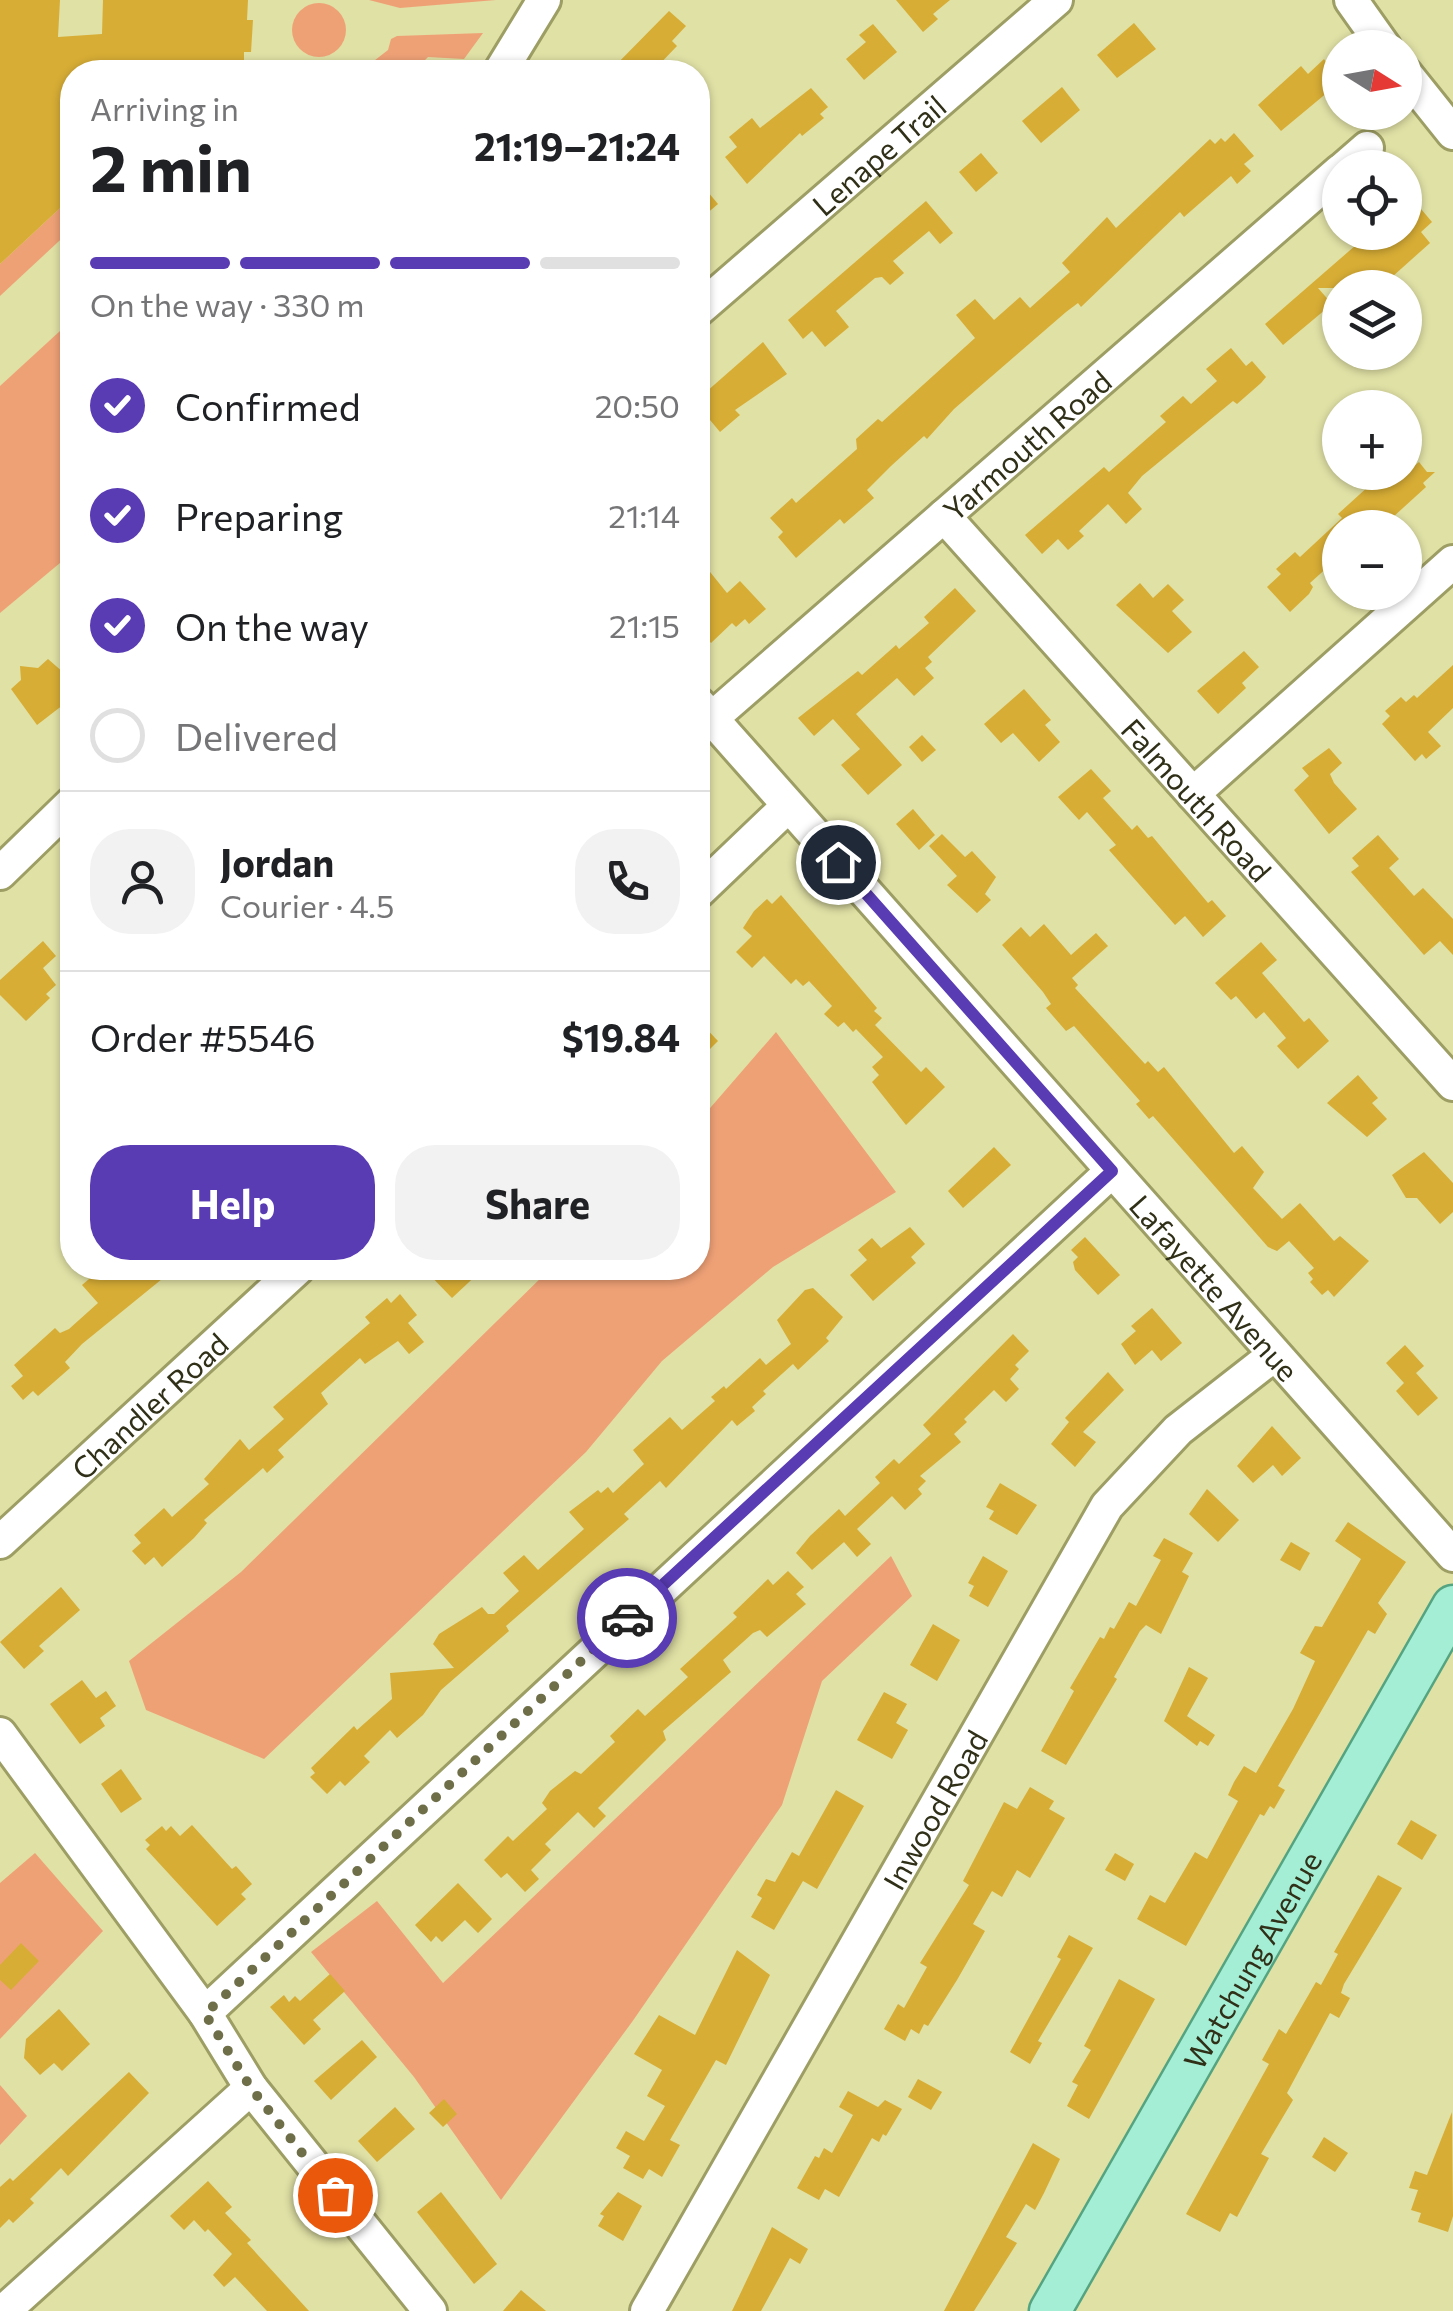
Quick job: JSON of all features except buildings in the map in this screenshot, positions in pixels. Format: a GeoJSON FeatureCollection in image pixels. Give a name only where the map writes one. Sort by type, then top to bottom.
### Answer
{"type":"FeatureCollection","features":[{"type":"Feature","properties":{"kind":"main road","name":"Watchung Avenue"},"geometry":{"type":"LineString","coordinates":[[1050,2311],[1453,1606]]}},
{"type":"Feature","properties":{"kind":"street"},"geometry":{"type":"LineString","coordinates":[[507,60],[544,0]]}},
{"type":"Feature","properties":{"kind":"street","name":"Lenape Trail"},"geometry":{"type":"LineString","coordinates":[[710,300],[1056,0]]}},
{"type":"Feature","properties":{"kind":"street"},"geometry":{"type":"LineString","coordinates":[[1351,0],[1372,30]]}},
{"type":"Feature","properties":{"kind":"street"},"geometry":{"type":"LineString","coordinates":[[1422,94],[1453,133]]}},
{"type":"Feature","properties":{"kind":"street","name":"Yarmouth Road"},"geometry":{"type":"LineString","coordinates":[[710,706],[944,516],[1322,187]]}},
{"type":"Feature","properties":{"kind":"street","name":"Falmouth Road"},"geometry":{"type":"LineString","coordinates":[[944,516],[1453,1084]]}},
{"type":"Feature","properties":{"kind":"street"},"geometry":{"type":"LineString","coordinates":[[1193,794],[1453,562]]}},
{"type":"Feature","properties":{"kind":"street","name":"Lafayette Avenue"},"geometry":{"type":"LineString","coordinates":[[710,718],[1453,1555]]}},
{"type":"Feature","properties":{"kind":"street"},"geometry":{"type":"LineString","coordinates":[[710,881],[788,806]]}},
{"type":"Feature","properties":{"kind":"street"},"geometry":{"type":"LineString","coordinates":[[0,874],[60,814]]}},
{"type":"Feature","properties":{"kind":"street"},"geometry":{"type":"LineString","coordinates":[[205,2014],[1112,1171]]}},
{"type":"Feature","properties":{"kind":"street","name":"Chandler Road"},"geometry":{"type":"LineString","coordinates":[[0,1542],[285,1280]]}},
{"type":"Feature","properties":{"kind":"street","name":"Inwood Road"},"geometry":{"type":"LineString","coordinates":[[647,2311],[1107,1506],[1178,1430],[1274,1355]]}},
{"type":"Feature","properties":{"kind":"street"},"geometry":{"type":"LineString","coordinates":[[0,1734],[205,2014],[251,2088],[430,2311]]}},
{"type":"Feature","properties":{"kind":"street"},"geometry":{"type":"LineString","coordinates":[[4,2311],[251,2088]]}},
{"type":"Feature","properties":{"kind":"shaded area"},"geometry":{"type":"Polygon","coordinates":[[[369,0],[496,0],[400,8],[369,0]]]}},
{"type":"Feature","properties":{"kind":"shaded area"},"geometry":{"type":"Polygon","coordinates":[[[319,3],[338,11],[346,30],[338,49],[319,57],[300,49],[292,30],[300,11],[319,3]]]}},
{"type":"Feature","properties":{"kind":"shaded area"},"geometry":{"type":"Polygon","coordinates":[[[483,33],[464,59],[375,60],[397,36],[483,33]]]}},
{"type":"Feature","properties":{"kind":"shaded area"},"geometry":{"type":"Polygon","coordinates":[[[60,208],[60,240],[0,296],[0,264],[60,208]]]}},
{"type":"Feature","properties":{"kind":"shaded area"},"geometry":{"type":"Polygon","coordinates":[[[60,331],[60,563],[0,613],[0,386],[60,331]]]}},
{"type":"Feature","properties":{"kind":"shaded area"},"geometry":{"type":"Polygon","coordinates":[[[776,1032],[896,1192],[773,1267],[662,1361],[586,1452],[264,1759],[146,1710],[129,1661],[241,1572],[539,1280],[710,1280],[710,1108],[776,1032]]]}},
{"type":"Feature","properties":{"kind":"shaded area"},"geometry":{"type":"Polygon","coordinates":[[[891,1556],[912,1596],[822,1681],[782,1805],[632,2022],[501,2200],[414,2077],[311,1952],[377,1901],[443,1983],[891,1556]]]}},
{"type":"Feature","properties":{"kind":"shaded area"},"geometry":{"type":"Polygon","coordinates":[[[35,1853],[103,1931],[0,2039],[0,1883],[35,1853]]]}},
{"type":"Feature","properties":{"kind":"shaded area"},"geometry":{"type":"Polygon","coordinates":[[[0,2085],[27,2116],[0,2145],[0,2085]]]}},
{"type":"Feature","properties":{"kind":"way so far"},"geometry":{"type":"LineString","coordinates":[[335,2195],[251,2088],[205,2014],[627,1618]]}},
{"type":"Feature","properties":{"kind":"route"},"geometry":{"type":"LineString","coordinates":[[627,1618],[1112,1171],[838,862]]}}]}
